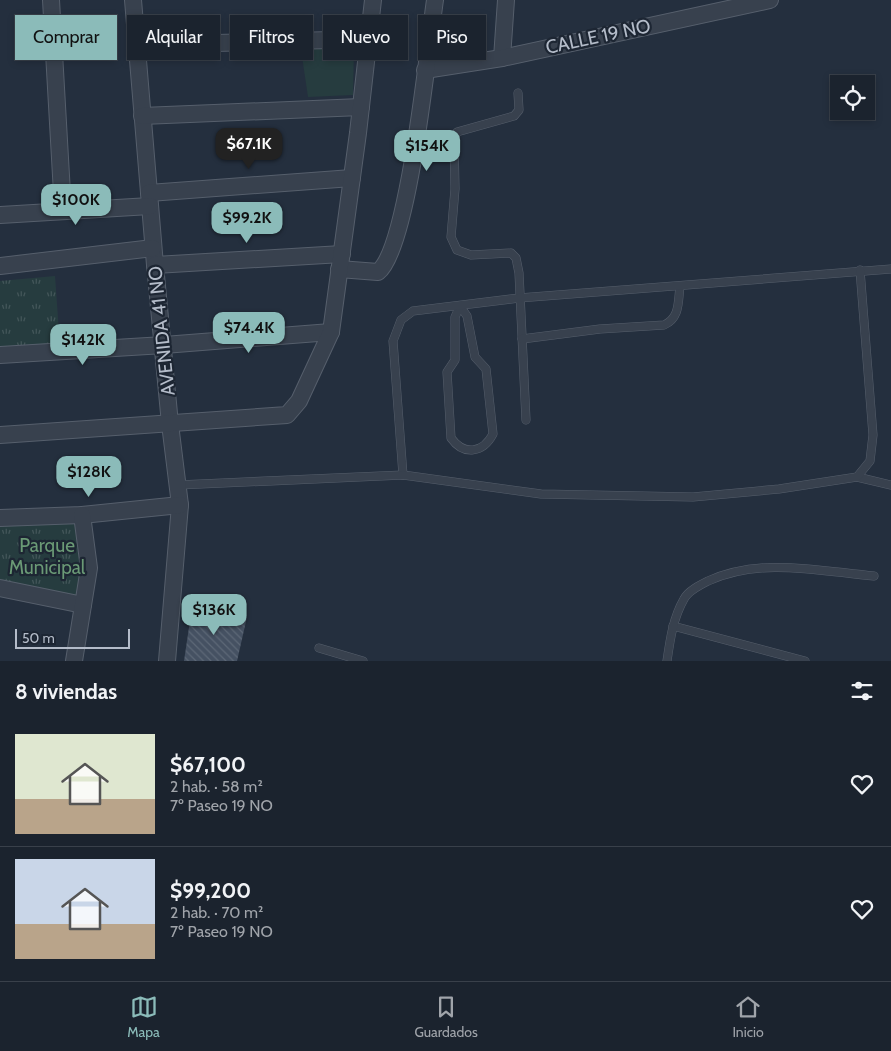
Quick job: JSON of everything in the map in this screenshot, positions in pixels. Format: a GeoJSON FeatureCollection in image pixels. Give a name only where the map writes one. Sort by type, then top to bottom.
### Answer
{"type":"FeatureCollection","features":[{"type":"Feature","properties":{"kind":"street"},"geometry":{"type":"LineString","coordinates":[[51,0],[63,211]]}},
{"type":"Feature","properties":{"kind":"street","name":"AVENIDA 41 NO"},"geometry":{"type":"LineString","coordinates":[[132,0],[133,15]]}},
{"type":"Feature","properties":{"kind":"street"},"geometry":{"type":"LineString","coordinates":[[371,15],[373,0]]}},
{"type":"Feature","properties":{"kind":"street"},"geometry":{"type":"LineString","coordinates":[[155,265],[340,262],[378,272],[385,267],[392,250],[416,148],[435,0]]}},
{"type":"Feature","properties":{"kind":"street"},"geometry":{"type":"LineString","coordinates":[[502,58],[506,0]]}},
{"type":"Feature","properties":{"kind":"street","name":"CALLE 19 NO"},"geometry":{"type":"LineString","coordinates":[[425,70],[502,58],[770,0]]}},
{"type":"Feature","properties":{"kind":"street"},"geometry":{"type":"LineString","coordinates":[[220,43],[323,40]]}},
{"type":"Feature","properties":{"kind":"street","name":"AVENIDA 41 NO"},"geometry":{"type":"LineString","coordinates":[[137,60],[153,248],[180,505],[167,661]]}},
{"type":"Feature","properties":{"kind":"street"},"geometry":{"type":"LineString","coordinates":[[0,435],[287,415],[299,401],[331,332],[366,60]]}},
{"type":"Feature","properties":{"kind":"street"},"geometry":{"type":"LineString","coordinates":[[142,116],[361,107]]}},
{"type":"Feature","properties":{"kind":"street"},"geometry":{"type":"LineString","coordinates":[[0,216],[63,211],[149,199],[352,178]]}},
{"type":"Feature","properties":{"kind":"street"},"geometry":{"type":"LineString","coordinates":[[0,266],[153,248]]}},
{"type":"Feature","properties":{"kind":"street"},"geometry":{"type":"LineString","coordinates":[[0,355],[164,346],[331,332]]}},
{"type":"Feature","properties":{"kind":"street"},"geometry":{"type":"LineString","coordinates":[[0,518],[82,515],[180,505]]}},
{"type":"Feature","properties":{"kind":"street"},"geometry":{"type":"LineString","coordinates":[[74,661],[89,558],[82,515]]}},
{"type":"Feature","properties":{"kind":"street"},"geometry":{"type":"LineString","coordinates":[[0,588],[83,604]]}},
{"type":"Feature","properties":{"kind":"lane"},"geometry":{"type":"LineString","coordinates":[[518,93],[519,110],[514,116],[458,132],[454,139],[455,189],[451,237],[457,250],[470,255],[511,253],[516,258],[519,273],[526,420]]}},
{"type":"Feature","properties":{"kind":"lane"},"geometry":{"type":"LineString","coordinates":[[403,475],[394,341],[401,320],[413,311],[519,298],[891,269]]}},
{"type":"Feature","properties":{"kind":"lane"},"geometry":{"type":"LineString","coordinates":[[857,476],[870,461],[873,435],[860,270]]}},
{"type":"Feature","properties":{"kind":"lane"},"geometry":{"type":"LineString","coordinates":[[522,339],[600,329],[664,325],[672,322],[677,314],[680,286]]}},
{"type":"Feature","properties":{"kind":"lane"},"geometry":{"type":"LineString","coordinates":[[460,306],[467,316],[475,357],[486,369],[493,434],[482,448],[473,451],[464,450],[456,446],[451,438],[447,372],[455,360],[455,317],[460,306]]}},
{"type":"Feature","properties":{"kind":"lane"},"geometry":{"type":"LineString","coordinates":[[178,485],[403,475],[541,494],[693,497],[779,488],[857,476],[891,485]]}},
{"type":"Feature","properties":{"kind":"lane"},"geometry":{"type":"LineString","coordinates":[[667,661],[673,626],[685,597],[699,586],[738,570],[771,566],[874,576]]}},
{"type":"Feature","properties":{"kind":"lane"},"geometry":{"type":"LineString","coordinates":[[673,626],[805,661]]}},
{"type":"Feature","properties":{"kind":"lane"},"geometry":{"type":"LineString","coordinates":[[319,648],[363,661]]}},
{"type":"Feature","properties":{"kind":"green space"},"geometry":{"type":"Polygon","coordinates":[[[313,49],[323,49],[323,60],[354,60],[353,95],[308,97],[302,60],[313,60],[313,49]]]}},
{"type":"Feature","properties":{"kind":"green space"},"geometry":{"type":"Polygon","coordinates":[[[55,276],[60,347],[0,350],[0,281],[55,276]]]}},
{"type":"Feature","properties":{"kind":"green space","name":"Parque Municipal"},"geometry":{"type":"Polygon","coordinates":[[[78,519],[85,565],[79,597],[0,583],[0,524],[78,519]]]}},
{"type":"Feature","properties":{"kind":"building"},"geometry":{"type":"Polygon","coordinates":[[[192,607],[247,617],[237,661],[184,661],[192,607]]]}}]}
